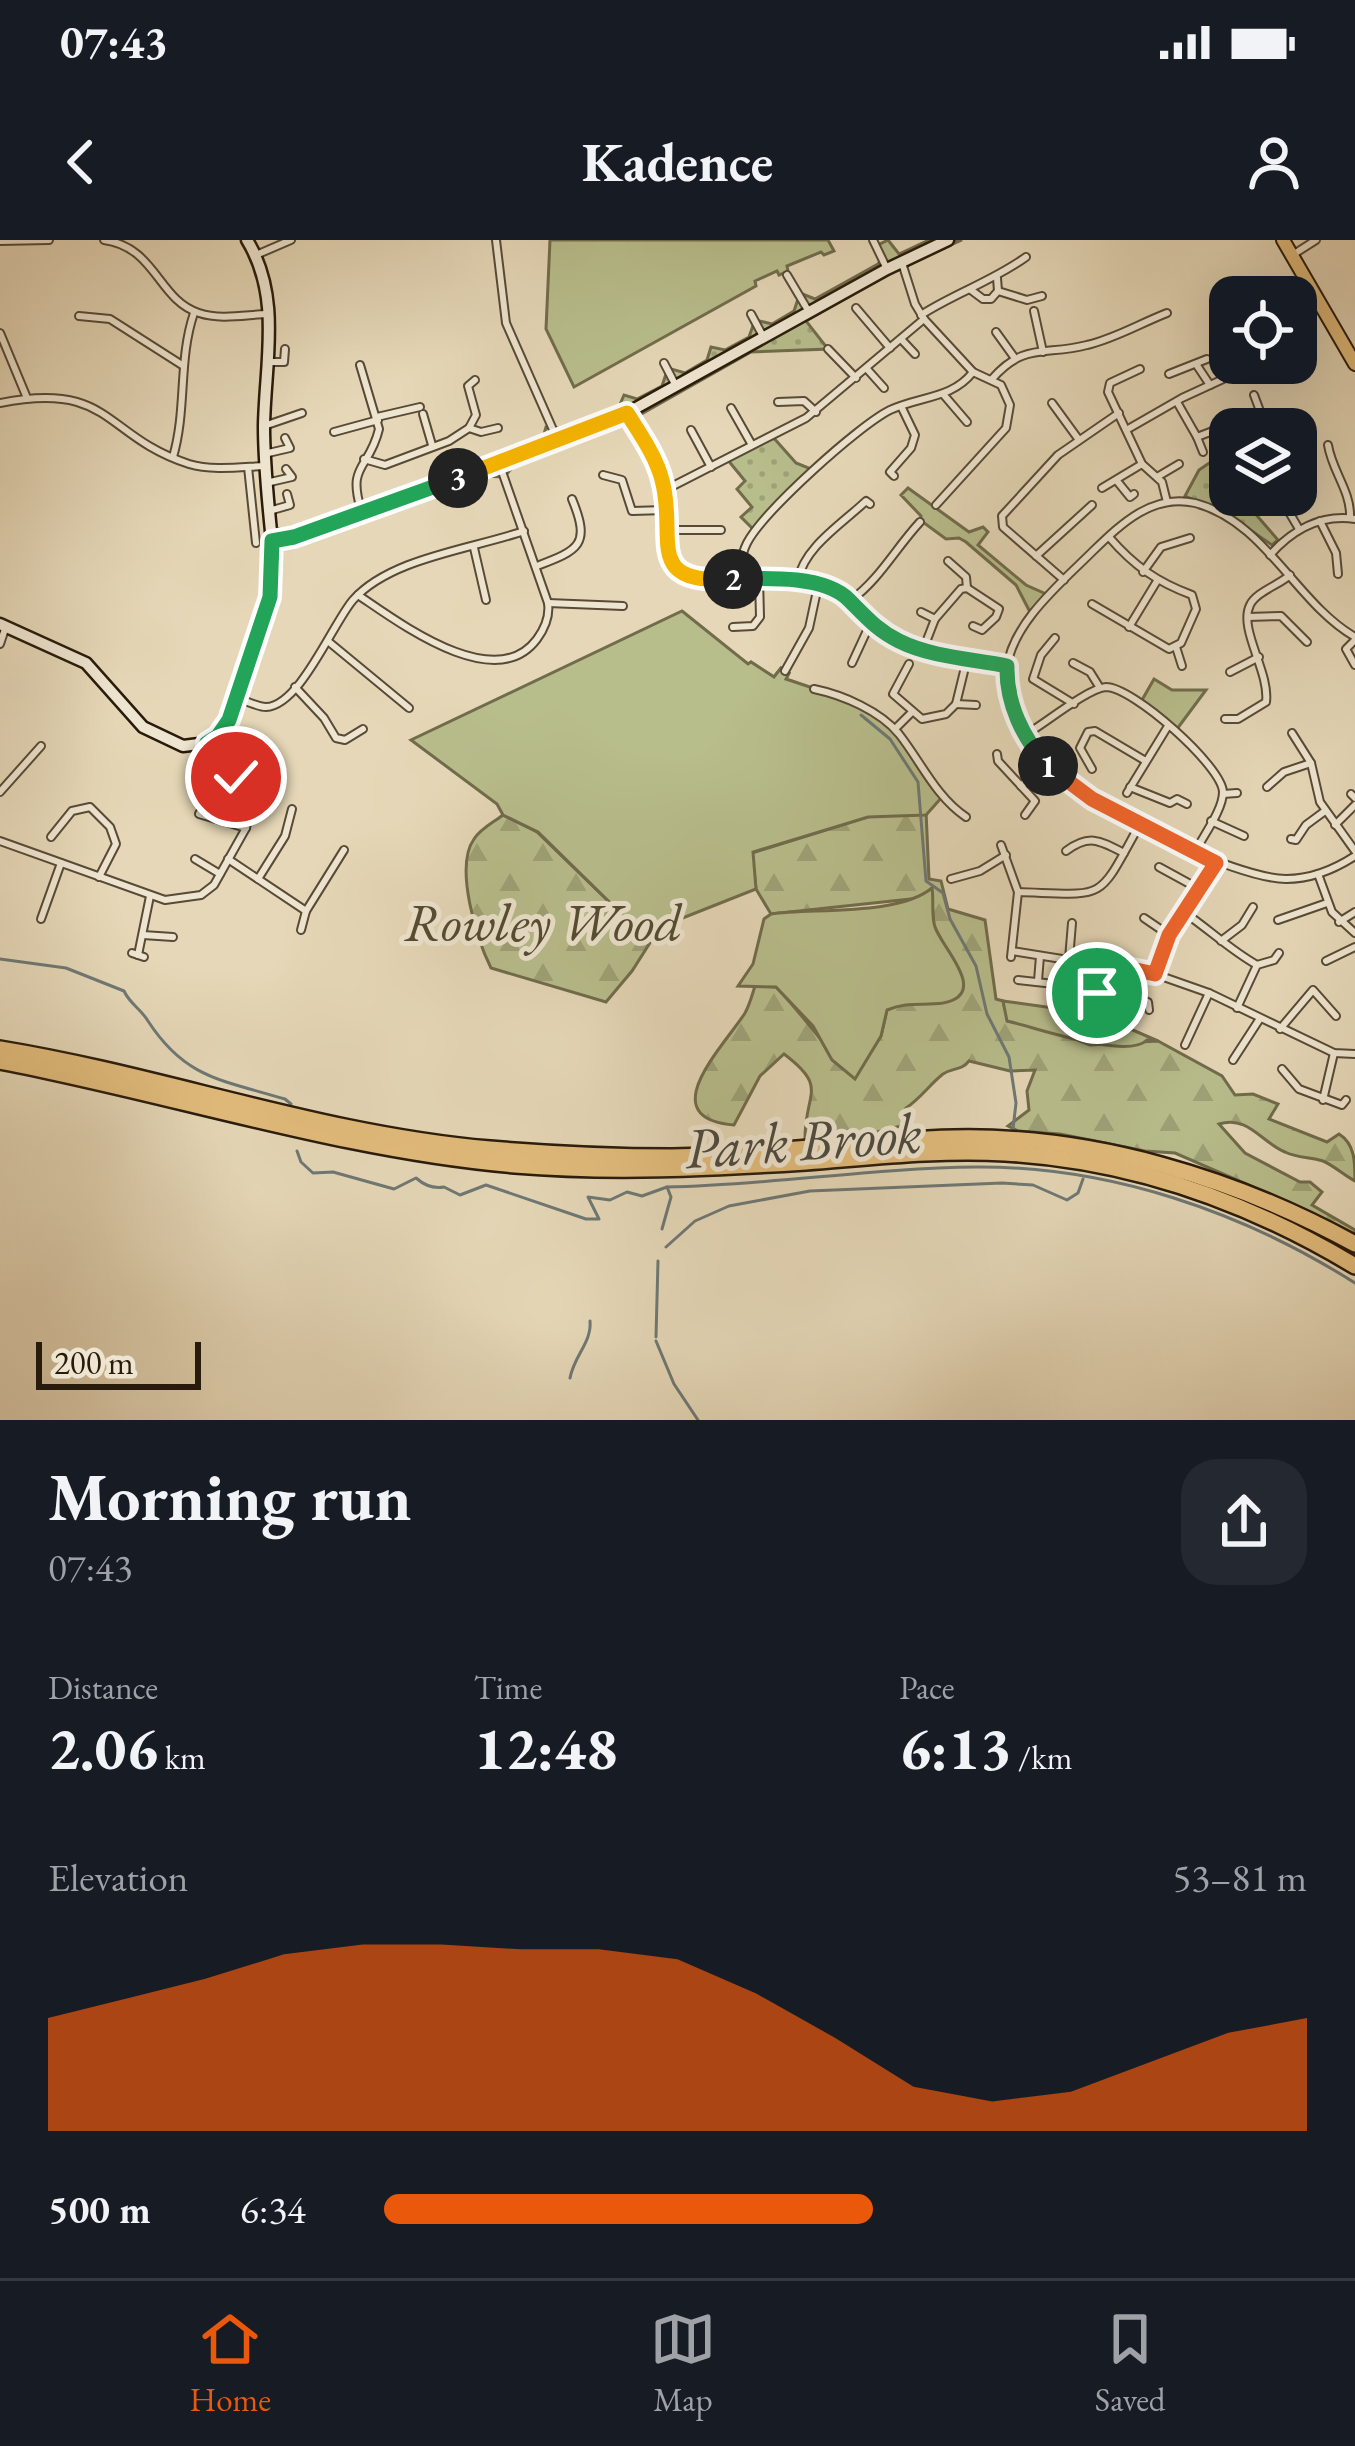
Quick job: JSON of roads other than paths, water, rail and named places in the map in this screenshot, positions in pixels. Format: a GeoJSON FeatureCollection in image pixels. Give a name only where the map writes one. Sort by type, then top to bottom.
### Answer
{"type":"FeatureCollection","features":[{"type":"Feature","properties":{"kind":"highway"},"geometry":{"type":"LineString","coordinates":[[0,1049],[418,1142],[560,1155],[675,1156],[956,1138],[1128,1157],[1286,1208],[1355,1248]]}},
{"type":"Feature","properties":{"kind":"highway"},"geometry":{"type":"LineString","coordinates":[[0,1061],[363,1146],[497,1163],[677,1169],[917,1154],[1058,1158],[1148,1175],[1216,1196],[1316,1243],[1355,1269]]}},
{"type":"Feature","properties":{"kind":"main road"},"geometry":{"type":"LineString","coordinates":[[1283,240],[1355,364]]}},
{"type":"Feature","properties":{"kind":"street"},"geometry":{"type":"LineString","coordinates":[[0,241],[49,240]]}},
{"type":"Feature","properties":{"kind":"street"},"geometry":{"type":"LineString","coordinates":[[104,240],[143,256],[177,299],[194,312],[218,317],[269,314]]}},
{"type":"Feature","properties":{"kind":"street"},"geometry":{"type":"LineString","coordinates":[[0,644],[3,625],[86,663],[143,727],[183,746],[207,743],[224,729],[270,597],[272,541],[264,460],[269,314],[256,255],[247,240]]}},
{"type":"Feature","properties":{"kind":"street"},"geometry":{"type":"LineString","coordinates":[[256,255],[291,240]]}},
{"type":"Feature","properties":{"kind":"street"},"geometry":{"type":"LineString","coordinates":[[496,240],[506,322],[558,441]]}},
{"type":"Feature","properties":{"kind":"street"},"geometry":{"type":"LineString","coordinates":[[873,240],[887,269]]}},
{"type":"Feature","properties":{"kind":"street"},"geometry":{"type":"LineString","coordinates":[[272,541],[499,464],[627,413],[948,240]]}},
{"type":"Feature","properties":{"kind":"street"},"geometry":{"type":"LineString","coordinates":[[1292,255],[1316,240]]}},
{"type":"Feature","properties":{"kind":"street"},"geometry":{"type":"LineString","coordinates":[[665,490],[815,412],[946,299],[997,278],[1026,257]]}},
{"type":"Feature","properties":{"kind":"street"},"geometry":{"type":"LineString","coordinates":[[902,261],[923,317],[973,372],[992,379],[1008,395],[1010,422],[938,499]]}},
{"type":"Feature","properties":{"kind":"street"},"geometry":{"type":"LineString","coordinates":[[788,275],[809,312]]}},
{"type":"Feature","properties":{"kind":"street"},"geometry":{"type":"LineString","coordinates":[[971,290],[983,299],[991,298],[998,291],[997,278]]}},
{"type":"Feature","properties":{"kind":"street"},"geometry":{"type":"LineString","coordinates":[[998,291],[1028,300],[1042,296]]}},
{"type":"Feature","properties":{"kind":"street"},"geometry":{"type":"LineString","coordinates":[[856,308],[890,348]]}},
{"type":"Feature","properties":{"kind":"street"},"geometry":{"type":"LineString","coordinates":[[1034,311],[1043,352]]}},
{"type":"Feature","properties":{"kind":"street"},"geometry":{"type":"LineString","coordinates":[[173,457],[182,412],[182,365],[194,312]]}},
{"type":"Feature","properties":{"kind":"street"},"geometry":{"type":"LineString","coordinates":[[992,379],[1014,357],[1092,345],[1167,313]]}},
{"type":"Feature","properties":{"kind":"street"},"geometry":{"type":"LineString","coordinates":[[751,314],[764,338]]}},
{"type":"Feature","properties":{"kind":"street"},"geometry":{"type":"LineString","coordinates":[[80,316],[110,319],[182,365]]}},
{"type":"Feature","properties":{"kind":"street"},"geometry":{"type":"LineString","coordinates":[[996,332],[1014,357]]}},
{"type":"Feature","properties":{"kind":"street"},"geometry":{"type":"LineString","coordinates":[[0,333],[27,398]]}},
{"type":"Feature","properties":{"kind":"street"},"geometry":{"type":"LineString","coordinates":[[901,339],[914,350]]}},
{"type":"Feature","properties":{"kind":"street"},"geometry":{"type":"LineString","coordinates":[[267,362],[284,362],[285,349]]}},
{"type":"Feature","properties":{"kind":"street"},"geometry":{"type":"LineString","coordinates":[[828,349],[856,378]]}},
{"type":"Feature","properties":{"kind":"street"},"geometry":{"type":"LineString","coordinates":[[1169,374],[1207,358]]}},
{"type":"Feature","properties":{"kind":"street"},"geometry":{"type":"LineString","coordinates":[[664,363],[676,386]]}},
{"type":"Feature","properties":{"kind":"street"},"geometry":{"type":"LineString","coordinates":[[1128,429],[1210,385],[1196,364]]}},
{"type":"Feature","properties":{"kind":"street"},"geometry":{"type":"LineString","coordinates":[[360,365],[377,419],[377,437],[355,485],[362,513]]}},
{"type":"Feature","properties":{"kind":"street"},"geometry":{"type":"LineString","coordinates":[[867,369],[884,388]]}},
{"type":"Feature","properties":{"kind":"street"},"geometry":{"type":"LineString","coordinates":[[1140,369],[1110,383],[1108,392],[1142,464],[1157,477],[1167,502]]}},
{"type":"Feature","properties":{"kind":"street"},"geometry":{"type":"LineString","coordinates":[[738,579],[748,542],[768,514],[862,430],[901,406],[958,388],[973,372]]}},
{"type":"Feature","properties":{"kind":"street"},"geometry":{"type":"LineString","coordinates":[[364,459],[385,465],[470,428],[476,415],[467,386],[475,380]]}},
{"type":"Feature","properties":{"kind":"street"},"geometry":{"type":"LineString","coordinates":[[943,394],[967,422]]}},
{"type":"Feature","properties":{"kind":"street"},"geometry":{"type":"LineString","coordinates":[[1254,394],[1259,408]]}},
{"type":"Feature","properties":{"kind":"street"},"geometry":{"type":"LineString","coordinates":[[0,403],[68,397],[92,406],[173,457],[204,467],[248,466],[290,448],[285,438]]}},
{"type":"Feature","properties":{"kind":"street"},"geometry":{"type":"LineString","coordinates":[[778,402],[804,401],[815,412]]}},
{"type":"Feature","properties":{"kind":"street"},"geometry":{"type":"LineString","coordinates":[[1177,402],[1203,452]]}},
{"type":"Feature","properties":{"kind":"street"},"geometry":{"type":"LineString","coordinates":[[1052,403],[1079,440]]}},
{"type":"Feature","properties":{"kind":"street"},"geometry":{"type":"LineString","coordinates":[[891,471],[911,448],[915,435],[901,406]]}},
{"type":"Feature","properties":{"kind":"street"},"geometry":{"type":"LineString","coordinates":[[731,408],[752,445]]}},
{"type":"Feature","properties":{"kind":"street"},"geometry":{"type":"LineString","coordinates":[[334,432],[422,410],[432,445]]}},
{"type":"Feature","properties":{"kind":"street"},"geometry":{"type":"LineString","coordinates":[[264,427],[302,413]]}},
{"type":"Feature","properties":{"kind":"street"},"geometry":{"type":"LineString","coordinates":[[627,413],[658,466],[665,490],[666,551],[679,572],[694,578],[798,580],[850,601],[870,624],[923,650],[1007,666]]}},
{"type":"Feature","properties":{"kind":"street"},"geometry":{"type":"LineString","coordinates":[[1064,580],[1004,527],[1002,516],[1058,455],[1119,413]]}},
{"type":"Feature","properties":{"kind":"street"},"geometry":{"type":"LineString","coordinates":[[470,428],[481,432],[498,428]]}},
{"type":"Feature","properties":{"kind":"street"},"geometry":{"type":"LineString","coordinates":[[691,430],[711,467]]}},
{"type":"Feature","properties":{"kind":"street"},"geometry":{"type":"LineString","coordinates":[[1197,437],[1209,432]]}},
{"type":"Feature","properties":{"kind":"street"},"geometry":{"type":"LineString","coordinates":[[1270,555],[1299,529],[1353,518],[1328,445]]}},
{"type":"Feature","properties":{"kind":"street"},"geometry":{"type":"LineString","coordinates":[[358,595],[418,636],[476,657],[506,657],[532,646],[542,632],[548,603],[499,464]]}},
{"type":"Feature","properties":{"kind":"street"},"geometry":{"type":"LineString","coordinates":[[1102,488],[1142,464]]}},
{"type":"Feature","properties":{"kind":"street"},"geometry":{"type":"LineString","coordinates":[[1157,477],[1179,464]]}},
{"type":"Feature","properties":{"kind":"street"},"geometry":{"type":"LineString","coordinates":[[248,466],[256,543]]}},
{"type":"Feature","properties":{"kind":"street"},"geometry":{"type":"LineString","coordinates":[[266,483],[292,477],[286,469]]}},
{"type":"Feature","properties":{"kind":"street"},"geometry":{"type":"LineString","coordinates":[[604,475],[622,480],[632,511],[665,511]]}},
{"type":"Feature","properties":{"kind":"street"},"geometry":{"type":"LineString","coordinates":[[1116,480],[1132,498]]}},
{"type":"Feature","properties":{"kind":"street"},"geometry":{"type":"LineString","coordinates":[[269,511],[290,506],[287,494]]}},
{"type":"Feature","properties":{"kind":"street"},"geometry":{"type":"LineString","coordinates":[[537,566],[574,551],[580,542],[583,532],[572,499]]}},
{"type":"Feature","properties":{"kind":"street"},"geometry":{"type":"LineString","coordinates":[[798,580],[804,561],[814,550],[866,500],[870,504]]}},
{"type":"Feature","properties":{"kind":"street"},"geometry":{"type":"LineString","coordinates":[[1292,733],[1311,763],[1324,811],[1355,854],[1318,874],[1284,879],[1216,863],[1069,784],[1045,764],[1025,735],[1010,695],[1007,666],[1021,631],[1064,580],[1144,510],[1167,502],[1195,503],[1247,533],[1352,641],[1348,658],[1355,665]]}},
{"type":"Feature","properties":{"kind":"street"},"geometry":{"type":"LineString","coordinates":[[1036,556],[1088,506]]}},
{"type":"Feature","properties":{"kind":"street"},"geometry":{"type":"LineString","coordinates":[[1292,516],[1299,529]]}},
{"type":"Feature","properties":{"kind":"street"},"geometry":{"type":"LineString","coordinates":[[1321,521],[1336,553],[1338,574]]}},
{"type":"Feature","properties":{"kind":"street"},"geometry":{"type":"LineString","coordinates":[[850,601],[880,575],[915,523]]}},
{"type":"Feature","properties":{"kind":"street"},"geometry":{"type":"LineString","coordinates":[[665,530],[715,528]]}},
{"type":"Feature","properties":{"kind":"street"},"geometry":{"type":"LineString","coordinates":[[237,698],[264,707],[276,704],[295,687],[358,595],[402,567],[524,531]]}},
{"type":"Feature","properties":{"kind":"street"},"geometry":{"type":"LineString","coordinates":[[1109,537],[1143,572],[1192,595],[1197,602],[1176,647],[1182,666]]}},
{"type":"Feature","properties":{"kind":"street"},"geometry":{"type":"LineString","coordinates":[[1143,572],[1162,547],[1190,538]]}},
{"type":"Feature","properties":{"kind":"street"},"geometry":{"type":"LineString","coordinates":[[474,548],[485,600]]}},
{"type":"Feature","properties":{"kind":"street"},"geometry":{"type":"LineString","coordinates":[[948,561],[965,577],[968,588],[999,609],[982,629],[974,626]]}},
{"type":"Feature","properties":{"kind":"street"},"geometry":{"type":"LineString","coordinates":[[1225,719],[1238,719],[1265,702],[1265,674],[1247,617],[1255,598],[1290,575]]}},
{"type":"Feature","properties":{"kind":"street"},"geometry":{"type":"LineString","coordinates":[[733,627],[753,626],[760,617],[759,578]]}},
{"type":"Feature","properties":{"kind":"street"},"geometry":{"type":"LineString","coordinates":[[1129,627],[1157,581]]}},
{"type":"Feature","properties":{"kind":"street"},"geometry":{"type":"LineString","coordinates":[[1248,584],[1255,598]]}},
{"type":"Feature","properties":{"kind":"street"},"geometry":{"type":"LineString","coordinates":[[785,671],[809,628],[818,586]]}},
{"type":"Feature","properties":{"kind":"street"},"geometry":{"type":"LineString","coordinates":[[923,650],[935,620],[956,592],[968,588]]}},
{"type":"Feature","properties":{"kind":"street"},"geometry":{"type":"LineString","coordinates":[[548,603],[623,606]]}},
{"type":"Feature","properties":{"kind":"street"},"geometry":{"type":"LineString","coordinates":[[1096,604],[1159,646],[1176,647]]}},
{"type":"Feature","properties":{"kind":"street"},"geometry":{"type":"LineString","coordinates":[[921,612],[935,620]]}},
{"type":"Feature","properties":{"kind":"street"},"geometry":{"type":"LineString","coordinates":[[1247,617],[1281,616],[1307,642]]}},
{"type":"Feature","properties":{"kind":"street"},"geometry":{"type":"LineString","coordinates":[[852,663],[870,624]]}},
{"type":"Feature","properties":{"kind":"street"},"geometry":{"type":"LineString","coordinates":[[1055,638],[1029,678],[1074,704]]}},
{"type":"Feature","properties":{"kind":"street"},"geometry":{"type":"LineString","coordinates":[[328,642],[409,708]]}},
{"type":"Feature","properties":{"kind":"street"},"geometry":{"type":"LineString","coordinates":[[1230,671],[1259,657]]}},
{"type":"Feature","properties":{"kind":"street"},"geometry":{"type":"LineString","coordinates":[[956,704],[967,658]]}},
{"type":"Feature","properties":{"kind":"street"},"geometry":{"type":"LineString","coordinates":[[1073,663],[1090,672],[1100,688],[1132,697],[1168,726],[1210,769],[1223,794]]}},
{"type":"Feature","properties":{"kind":"street"},"geometry":{"type":"LineString","coordinates":[[909,669],[893,694],[922,719],[934,719],[956,704],[976,704]]}},
{"type":"Feature","properties":{"kind":"street"},"geometry":{"type":"LineString","coordinates":[[295,687],[336,738],[345,740],[363,729]]}},
{"type":"Feature","properties":{"kind":"street"},"geometry":{"type":"LineString","coordinates":[[814,688],[852,701],[895,729],[952,808],[966,818]]}},
{"type":"Feature","properties":{"kind":"street"},"geometry":{"type":"LineString","coordinates":[[1025,735],[1100,688]]}},
{"type":"Feature","properties":{"kind":"street"},"geometry":{"type":"LineString","coordinates":[[895,729],[911,713]]}},
{"type":"Feature","properties":{"kind":"street"},"geometry":{"type":"LineString","coordinates":[[1168,726],[1129,790],[1187,805]]}},
{"type":"Feature","properties":{"kind":"street"},"geometry":{"type":"LineString","coordinates":[[1092,769],[1080,748],[1088,732],[1096,731],[1144,760]]}},
{"type":"Feature","properties":{"kind":"street"},"geometry":{"type":"LineString","coordinates":[[0,841],[150,896],[165,900],[201,895],[220,874],[246,828],[250,808],[243,785],[211,754],[207,743]]}},
{"type":"Feature","properties":{"kind":"street"},"geometry":{"type":"LineString","coordinates":[[0,792],[41,746]]}},
{"type":"Feature","properties":{"kind":"street"},"geometry":{"type":"LineString","coordinates":[[997,754],[998,761],[1035,801],[1025,815]]}},
{"type":"Feature","properties":{"kind":"street"},"geometry":{"type":"LineString","coordinates":[[1267,787],[1285,772],[1311,763]]}},
{"type":"Feature","properties":{"kind":"street"},"geometry":{"type":"LineString","coordinates":[[1020,787],[1045,764]]}},
{"type":"Feature","properties":{"kind":"street"},"geometry":{"type":"LineString","coordinates":[[202,787],[209,796],[199,814],[246,828]]}},
{"type":"Feature","properties":{"kind":"street"},"geometry":{"type":"LineString","coordinates":[[1223,794],[1237,793]]}},
{"type":"Feature","properties":{"kind":"street"},"geometry":{"type":"LineString","coordinates":[[1195,852],[1223,794]]}},
{"type":"Feature","properties":{"kind":"street"},"geometry":{"type":"LineString","coordinates":[[1335,825],[1354,799]]}},
{"type":"Feature","properties":{"kind":"street"},"geometry":{"type":"LineString","coordinates":[[51,837],[72,811],[88,807],[100,814],[116,844],[99,877]]}},
{"type":"Feature","properties":{"kind":"street"},"geometry":{"type":"LineString","coordinates":[[258,879],[285,836],[292,809]]}},
{"type":"Feature","properties":{"kind":"street"},"geometry":{"type":"LineString","coordinates":[[1296,841],[1306,825],[1324,811]]}},
{"type":"Feature","properties":{"kind":"street"},"geometry":{"type":"LineString","coordinates":[[1211,821],[1244,836]]}},
{"type":"Feature","properties":{"kind":"street"},"geometry":{"type":"LineString","coordinates":[[1018,892],[1090,895],[1104,887],[1140,824]]}},
{"type":"Feature","properties":{"kind":"street"},"geometry":{"type":"LineString","coordinates":[[1066,851],[1083,838],[1096,838],[1124,853]]}},
{"type":"Feature","properties":{"kind":"street"},"geometry":{"type":"LineString","coordinates":[[1001,845],[1018,892],[1011,954],[1099,962],[1155,974],[1209,993],[1334,1053],[1355,1054]]}},
{"type":"Feature","properties":{"kind":"street"},"geometry":{"type":"LineString","coordinates":[[301,930],[306,911],[344,850]]}},
{"type":"Feature","properties":{"kind":"street"},"geometry":{"type":"LineString","coordinates":[[951,879],[980,871],[1006,855]]}},
{"type":"Feature","properties":{"kind":"street"},"geometry":{"type":"LineString","coordinates":[[195,859],[220,874]]}},
{"type":"Feature","properties":{"kind":"street"},"geometry":{"type":"LineString","coordinates":[[228,859],[306,911]]}},
{"type":"Feature","properties":{"kind":"street"},"geometry":{"type":"LineString","coordinates":[[41,920],[61,863]]}},
{"type":"Feature","properties":{"kind":"street"},"geometry":{"type":"LineString","coordinates":[[1155,974],[1169,935],[1216,863]]}},
{"type":"Feature","properties":{"kind":"street"},"geometry":{"type":"LineString","coordinates":[[1164,868],[1201,890]]}},
{"type":"Feature","properties":{"kind":"street"},"geometry":{"type":"LineString","coordinates":[[1318,874],[1327,903],[1355,933]]}},
{"type":"Feature","properties":{"kind":"street"},"geometry":{"type":"LineString","coordinates":[[138,955],[150,896]]}},
{"type":"Feature","properties":{"kind":"street"},"geometry":{"type":"LineString","coordinates":[[1285,920],[1327,903]]}},
{"type":"Feature","properties":{"kind":"street"},"geometry":{"type":"LineString","coordinates":[[1221,941],[1242,925],[1253,908]]}},
{"type":"Feature","properties":{"kind":"street"},"geometry":{"type":"LineString","coordinates":[[1340,922],[1355,912]]}},
{"type":"Feature","properties":{"kind":"street"},"geometry":{"type":"LineString","coordinates":[[1185,913],[1257,965]]}},
{"type":"Feature","properties":{"kind":"street"},"geometry":{"type":"LineString","coordinates":[[1069,958],[1072,923]]}},
{"type":"Feature","properties":{"kind":"street"},"geometry":{"type":"LineString","coordinates":[[1146,924],[1169,935]]}},
{"type":"Feature","properties":{"kind":"street"},"geometry":{"type":"LineString","coordinates":[[143,935],[173,937]]}},
{"type":"Feature","properties":{"kind":"street"},"geometry":{"type":"LineString","coordinates":[[1326,961],[1355,947]]}},
{"type":"Feature","properties":{"kind":"street"},"geometry":{"type":"LineString","coordinates":[[1237,1008],[1257,965],[1274,960],[1279,953]]}},
{"type":"Feature","properties":{"kind":"street"},"geometry":{"type":"LineString","coordinates":[[1038,981],[1040,956]]}},
{"type":"Feature","properties":{"kind":"street"},"geometry":{"type":"LineString","coordinates":[[1096,1014],[1099,962]]}},
{"type":"Feature","properties":{"kind":"street"},"geometry":{"type":"LineString","coordinates":[[1018,980],[1054,984]]}},
{"type":"Feature","properties":{"kind":"street"},"geometry":{"type":"LineString","coordinates":[[1280,1029],[1311,988],[1336,1016]]}},
{"type":"Feature","properties":{"kind":"street"},"geometry":{"type":"LineString","coordinates":[[1097,993],[1127,995],[1148,1002],[1149,1010]]}},
{"type":"Feature","properties":{"kind":"street"},"geometry":{"type":"LineString","coordinates":[[1185,1045],[1209,993]]}},
{"type":"Feature","properties":{"kind":"street"},"geometry":{"type":"LineString","coordinates":[[1233,1055],[1259,1020]]}},
{"type":"Feature","properties":{"kind":"street"},"geometry":{"type":"LineString","coordinates":[[1323,1100],[1334,1053]]}},
{"type":"Feature","properties":{"kind":"street"},"geometry":{"type":"LineString","coordinates":[[1279,1083],[1282,1071],[1299,1089],[1344,1106]]}},
{"type":"Feature","properties":{"kind":"waterway"},"geometry":{"type":"LineString","coordinates":[[861,715],[890,739],[918,782],[926,881],[943,893],[950,919],[976,966],[987,1014],[1009,1057],[1016,1103],[1013,1129]]}},
{"type":"Feature","properties":{"kind":"waterway","name":"Park Brook"},"geometry":{"type":"LineString","coordinates":[[0,959],[66,968],[124,991],[162,1040],[191,1066],[291,1104]]}},
{"type":"Feature","properties":{"kind":"waterway","name":"Park Brook"},"geometry":{"type":"LineString","coordinates":[[297,1151],[313,1173],[333,1172],[394,1189],[416,1178],[460,1195],[486,1185],[586,1219],[599,1219],[588,1197],[610,1200],[627,1192],[642,1196],[667,1187],[937,1168],[1076,1175],[1174,1198],[1221,1215],[1355,1283]]}},
{"type":"Feature","properties":{"kind":"waterway"},"geometry":{"type":"LineString","coordinates":[[666,1247],[695,1221],[729,1206],[810,1191],[1002,1183],[1033,1185],[1067,1200],[1078,1193],[1083,1179]]}},
{"type":"Feature","properties":{"kind":"waterway"},"geometry":{"type":"LineString","coordinates":[[662,1229],[671,1197],[667,1187]]}},
{"type":"Feature","properties":{"kind":"waterway"},"geometry":{"type":"LineString","coordinates":[[656,1337],[658,1261]]}},
{"type":"Feature","properties":{"kind":"waterway"},"geometry":{"type":"LineString","coordinates":[[570,1378],[590,1321]]}},
{"type":"Feature","properties":{"kind":"waterway"},"geometry":{"type":"LineString","coordinates":[[656,1341],[674,1384],[698,1420]]}},
{"type":"Feature","properties":{"kind":"park label","name":"Rowley Wood"},"geometry":{"type":"Point","coordinates":[543,922]}}]}
